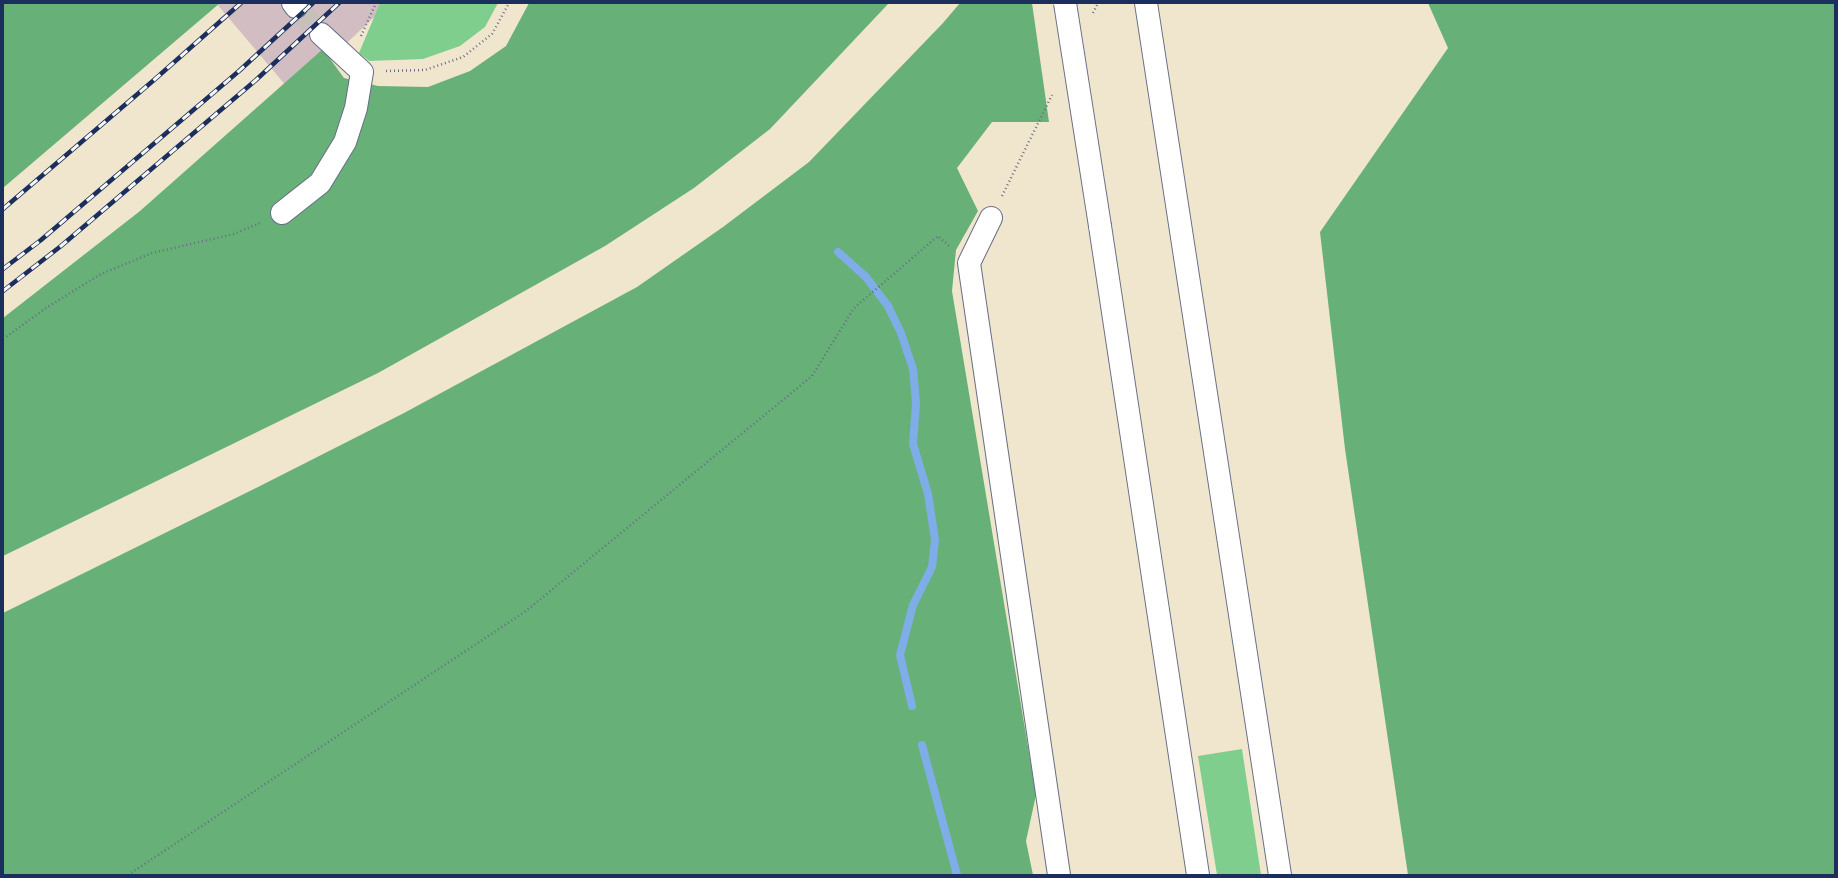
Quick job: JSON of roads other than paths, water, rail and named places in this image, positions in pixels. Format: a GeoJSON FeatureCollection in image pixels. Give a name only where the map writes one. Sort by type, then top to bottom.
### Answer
{"type":"FeatureCollection","features":[{"type":"Feature","properties":{"kind":"main road"},"geometry":{"type":"LineString","coordinates":[[1065,3],[1198,875]]}},
{"type":"Feature","properties":{"kind":"main road"},"geometry":{"type":"LineString","coordinates":[[1146,3],[1280,875]]}},
{"type":"Feature","properties":{"kind":"main road"},"geometry":{"type":"LineString","coordinates":[[282,213],[320,183],[344,142],[356,108],[362,72],[321,34]]}},
{"type":"Feature","properties":{"kind":"main road"},"geometry":{"type":"LineString","coordinates":[[991,218],[969,263],[1059,875]]}},
{"type":"Feature","properties":{"kind":"waterway"},"geometry":{"type":"LineString","coordinates":[[838,252],[866,277],[888,306],[901,333],[913,369],[916,403],[913,444],[928,494],[935,540],[932,567],[913,605],[900,655],[912,706]]}},
{"type":"Feature","properties":{"kind":"waterway"},"geometry":{"type":"LineString","coordinates":[[922,745],[957,875]]}},
{"type":"Feature","properties":{"kind":"tunnel"},"geometry":{"type":"LineString","coordinates":[[296,7],[321,34]]}},
{"type":"Feature","properties":{"kind":"railway"},"geometry":{"type":"LineString","coordinates":[[3,209],[154,80],[241,3]]}},
{"type":"Feature","properties":{"kind":"railway"},"geometry":{"type":"LineString","coordinates":[[3,269],[41,240],[239,71],[313,3]]}},
{"type":"Feature","properties":{"kind":"railway"},"geometry":{"type":"LineString","coordinates":[[3,291],[61,246],[256,80],[339,3]]}}]}
